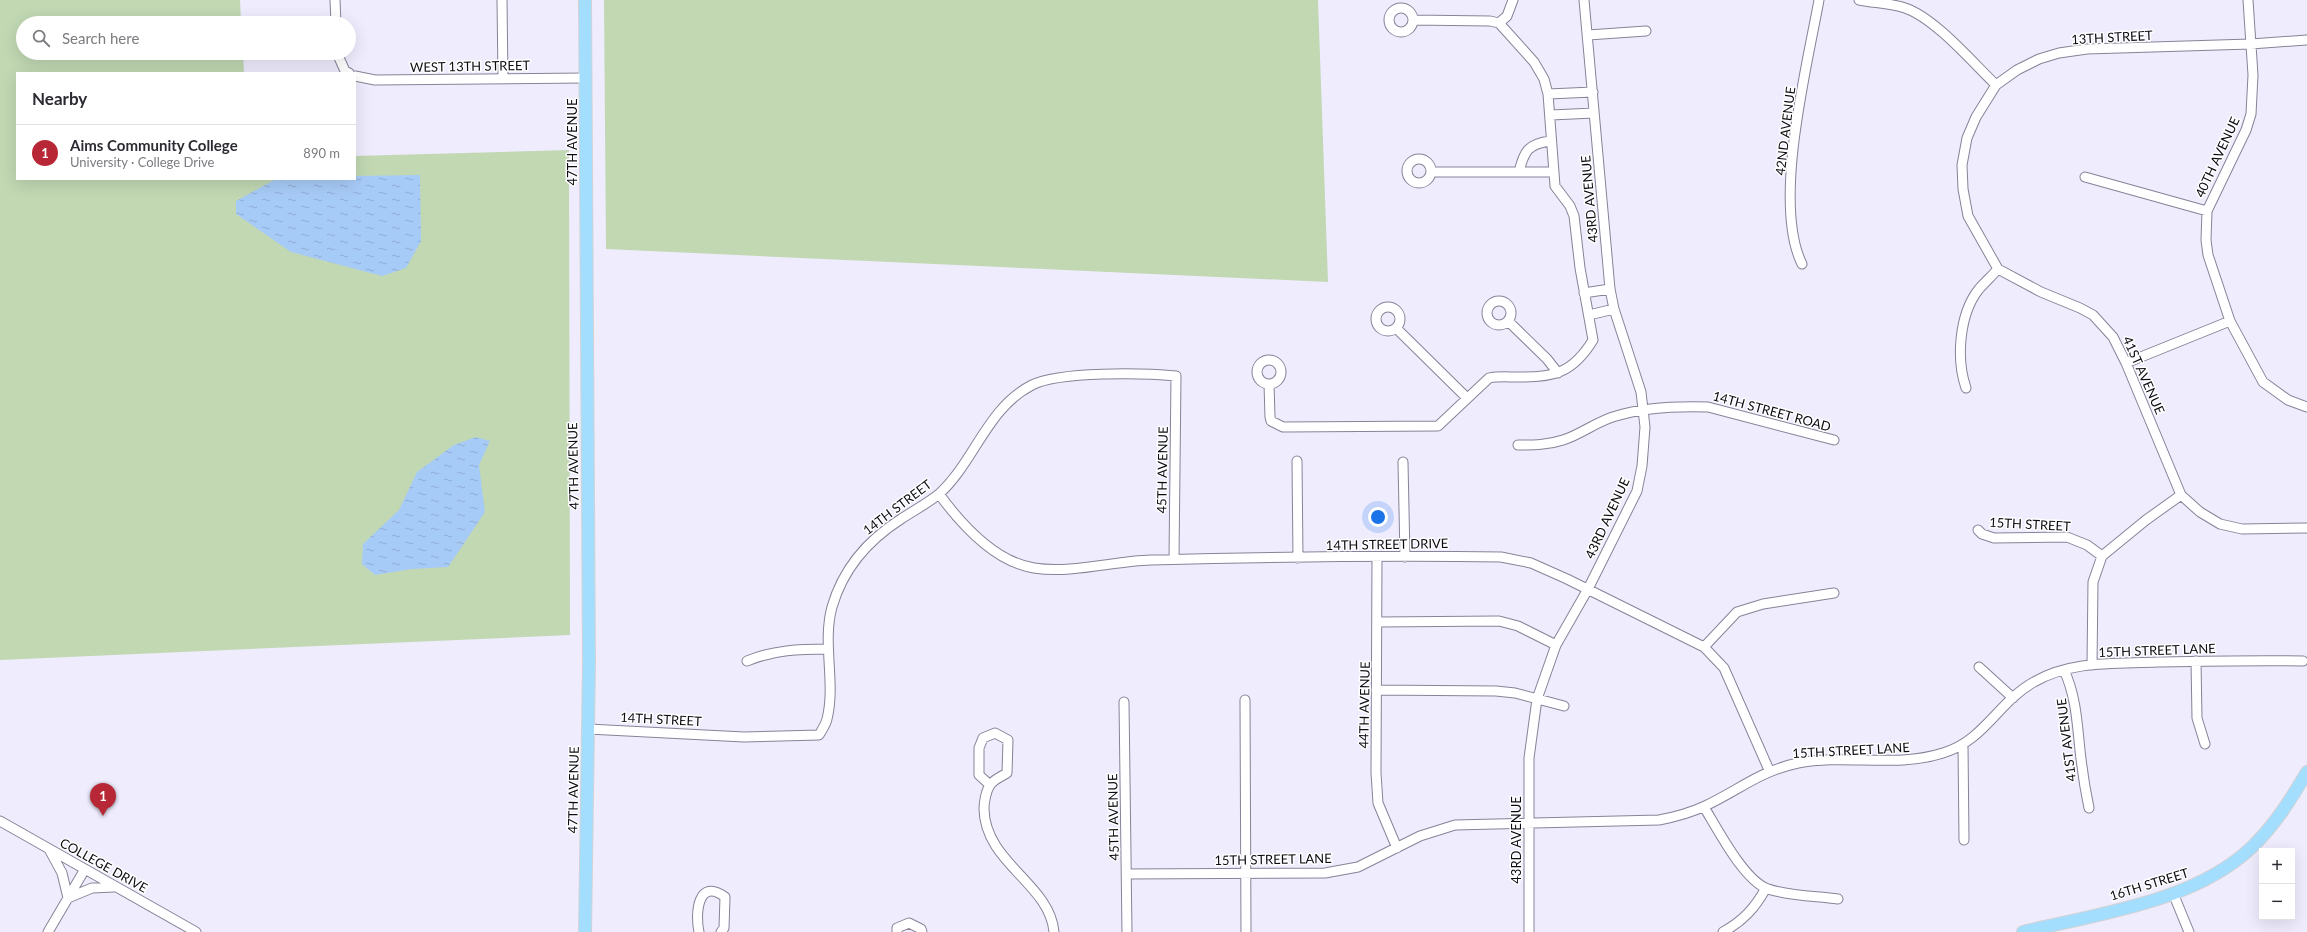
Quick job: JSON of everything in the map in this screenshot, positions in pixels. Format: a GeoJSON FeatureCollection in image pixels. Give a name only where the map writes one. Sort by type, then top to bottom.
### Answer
{"type":"FeatureCollection","features":[{"type":"Feature","properties":{"kind":"main road","name":"47TH AVENUE"},"geometry":{"type":"LineString","coordinates":[[585,0],[588,729],[585,932]]}},
{"type":"Feature","properties":{"kind":"main road","name":"16TH STREET"},"geometry":{"type":"LineString","coordinates":[[2024,932],[2138,904],[2173,893],[2215,875],[2251,848],[2282,812],[2307,772]]}},
{"type":"Feature","properties":{"kind":"street"},"geometry":{"type":"LineString","coordinates":[[335,0],[336,16]]}},
{"type":"Feature","properties":{"kind":"street"},"geometry":{"type":"LineString","coordinates":[[502,0],[503,79]]}},
{"type":"Feature","properties":{"kind":"street"},"geometry":{"type":"LineString","coordinates":[[1499,23],[1507,16],[1513,0]]}},
{"type":"Feature","properties":{"kind":"street","name":"43RD AVENUE"},"geometry":{"type":"LineString","coordinates":[[1529,932],[1529,758],[1537,699],[1556,645],[1588,589],[1637,491],[1645,443],[1644,410],[1641,392],[1614,309],[1610,289],[1584,0]]}},
{"type":"Feature","properties":{"kind":"street","name":"42ND AVENUE"},"geometry":{"type":"LineString","coordinates":[[1802,264],[1793,237],[1792,219],[1794,148],[1819,0]]}},
{"type":"Feature","properties":{"kind":"street"},"geometry":{"type":"LineString","coordinates":[[1859,0],[1905,8],[1923,18],[1936,28],[1996,85],[1976,117],[1967,138],[1962,165],[1963,189],[1968,216],[1998,269],[1978,290],[1968,308],[1965,319],[1962,345],[1962,376],[1966,388]]}},
{"type":"Feature","properties":{"kind":"street","name":"40TH AVENUE"},"geometry":{"type":"LineString","coordinates":[[2248,0],[2253,101],[2251,114],[2232,161],[2207,211],[2206,240],[2208,255],[2230,321],[2263,382],[2288,400],[2307,407]]}},
{"type":"Feature","properties":{"kind":"street"},"geometry":{"type":"LineString","coordinates":[[1269,384],[1271,421],[1283,427],[1438,426],[1489,378],[1541,378],[1558,373],[1568,367],[1593,340],[1584,293],[1574,216],[1570,206],[1555,186],[1550,141],[1551,115],[1544,79],[1534,62],[1499,23],[1490,21],[1413,20]]}},
{"type":"Feature","properties":{"kind":"street"},"geometry":{"type":"LineString","coordinates":[[1588,35],[1646,31]]}},
{"type":"Feature","properties":{"kind":"street","name":"13TH STREET"},"geometry":{"type":"LineString","coordinates":[[1996,85],[2017,70],[2039,59],[2059,53],[2087,49],[2251,44],[2307,40]]}},
{"type":"Feature","properties":{"kind":"street"},"geometry":{"type":"LineString","coordinates":[[340,60],[345,71],[347,72]]}},
{"type":"Feature","properties":{"kind":"street","name":"WEST 13TH STREET"},"geometry":{"type":"LineString","coordinates":[[356,76],[375,80],[585,78]]}},
{"type":"Feature","properties":{"kind":"street"},"geometry":{"type":"LineString","coordinates":[[1548,94],[1593,92]]}},
{"type":"Feature","properties":{"kind":"street"},"geometry":{"type":"LineString","coordinates":[[1551,115],[1594,113]]}},
{"type":"Feature","properties":{"kind":"street"},"geometry":{"type":"LineString","coordinates":[[1519,172],[1522,158],[1530,147],[1534,144],[1550,141]]}},
{"type":"Feature","properties":{"kind":"street"},"geometry":{"type":"LineString","coordinates":[[1431,172],[1554,172]]}},
{"type":"Feature","properties":{"kind":"street"},"geometry":{"type":"LineString","coordinates":[[2086,177],[2207,211]]}},
{"type":"Feature","properties":{"kind":"street","name":"41ST AVENUE"},"geometry":{"type":"LineString","coordinates":[[1998,269],[2041,292],[2093,315],[2113,337],[2126,363],[2181,495]]}},
{"type":"Feature","properties":{"kind":"street"},"geometry":{"type":"LineString","coordinates":[[1584,293],[1610,289]]}},
{"type":"Feature","properties":{"kind":"street"},"geometry":{"type":"LineString","coordinates":[[1589,315],[1614,309]]}},
{"type":"Feature","properties":{"kind":"street"},"geometry":{"type":"LineString","coordinates":[[2126,363],[2230,321]]}},
{"type":"Feature","properties":{"kind":"street"},"geometry":{"type":"LineString","coordinates":[[1508,322],[1547,359],[1558,373]]}},
{"type":"Feature","properties":{"kind":"street"},"geometry":{"type":"LineString","coordinates":[[1396,328],[1467,398]]}},
{"type":"Feature","properties":{"kind":"street","name":"14TH STREET"},"geometry":{"type":"LineString","coordinates":[[588,729],[744,737],[819,735],[827,719],[830,684],[828,649],[832,608],[847,572],[860,554],[890,526],[939,494],[966,462],[996,414],[1012,397],[1034,384],[1057,377],[1093,375],[1162,375],[1176,376],[1176,380]]}},
{"type":"Feature","properties":{"kind":"street","name":"45TH AVENUE"},"geometry":{"type":"LineString","coordinates":[[1174,559],[1176,380]]}},
{"type":"Feature","properties":{"kind":"street","name":"14TH STREET ROAD"},"geometry":{"type":"LineString","coordinates":[[1518,445],[1551,444],[1565,440],[1594,424],[1616,416],[1644,410],[1708,407],[1834,440]]}},
{"type":"Feature","properties":{"kind":"street"},"geometry":{"type":"LineString","coordinates":[[1297,461],[1298,558]]}},
{"type":"Feature","properties":{"kind":"street"},"geometry":{"type":"LineString","coordinates":[[1403,462],[1406,557]]}},
{"type":"Feature","properties":{"kind":"street","name":"14TH STREET DRIVE"},"geometry":{"type":"LineString","coordinates":[[939,494],[975,536],[997,554],[1033,568],[1060,569],[1131,560],[1174,559],[1501,557],[1531,563],[1588,589],[1658,626],[1704,647],[1724,668],[1770,770]]}},
{"type":"Feature","properties":{"kind":"street"},"geometry":{"type":"LineString","coordinates":[[2092,665],[2093,582],[2102,556],[2146,520],[2181,495],[2200,512],[2220,524],[2242,529],[2307,528]]}},
{"type":"Feature","properties":{"kind":"street","name":"15TH STREET"},"geometry":{"type":"LineString","coordinates":[[1978,530],[1982,534],[1994,538],[2067,537],[2087,544],[2102,556]]}},
{"type":"Feature","properties":{"kind":"street","name":"44TH AVENUE"},"geometry":{"type":"LineString","coordinates":[[1377,558],[1378,622],[1376,773],[1378,803],[1397,848]]}},
{"type":"Feature","properties":{"kind":"street"},"geometry":{"type":"LineString","coordinates":[[1704,647],[1737,612],[1763,604],[1834,592]]}},
{"type":"Feature","properties":{"kind":"street"},"geometry":{"type":"LineString","coordinates":[[1378,622],[1499,621],[1518,626],[1556,645]]}},
{"type":"Feature","properties":{"kind":"street"},"geometry":{"type":"LineString","coordinates":[[747,661],[759,656],[793,649],[828,649]]}},
{"type":"Feature","properties":{"kind":"street"},"geometry":{"type":"LineString","coordinates":[[2196,661],[2197,718],[2205,744]]}},
{"type":"Feature","properties":{"kind":"street","name":"15TH STREET LANE"},"geometry":{"type":"LineString","coordinates":[[1127,874],[1326,873],[1347,870],[1431,831],[1455,825],[1659,820],[1680,816],[1704,807],[1770,770],[1800,763],[1916,759],[1943,753],[1963,745],[1980,733],[2013,698],[2034,681],[2064,670],[2092,665],[2196,661],[2304,661]]}},
{"type":"Feature","properties":{"kind":"street"},"geometry":{"type":"LineString","coordinates":[[1979,667],[2013,698]]}},
{"type":"Feature","properties":{"kind":"street","name":"41ST AVENUE"},"geometry":{"type":"LineString","coordinates":[[2064,670],[2072,687],[2077,710],[2080,752],[2089,808]]}},
{"type":"Feature","properties":{"kind":"street"},"geometry":{"type":"LineString","coordinates":[[1376,690],[1496,691],[1515,693],[1564,706]]}},
{"type":"Feature","properties":{"kind":"street"},"geometry":{"type":"LineString","coordinates":[[1245,700],[1246,932]]}},
{"type":"Feature","properties":{"kind":"street","name":"45TH AVENUE"},"geometry":{"type":"LineString","coordinates":[[1124,702],[1127,932]]}},
{"type":"Feature","properties":{"kind":"street"},"geometry":{"type":"LineString","coordinates":[[990,785],[979,775],[979,748],[983,738],[995,733],[1008,740],[1007,773],[990,785],[984,801],[984,815],[992,840],[999,852],[1045,905],[1053,924],[1054,932]]}},
{"type":"Feature","properties":{"kind":"street"},"geometry":{"type":"LineString","coordinates":[[1963,745],[1964,840]]}},
{"type":"Feature","properties":{"kind":"street"},"geometry":{"type":"LineString","coordinates":[[1704,807],[1740,865],[1766,888],[1794,894],[1838,899]]}},
{"type":"Feature","properties":{"kind":"street","name":"COLLEGE DRIVE"},"geometry":{"type":"LineString","coordinates":[[0,821],[196,932]]}},
{"type":"Feature","properties":{"kind":"street"},"geometry":{"type":"LineString","coordinates":[[48,848],[61,869],[68,898]]}},
{"type":"Feature","properties":{"kind":"street"},"geometry":{"type":"LineString","coordinates":[[48,932],[85,870]]}},
{"type":"Feature","properties":{"kind":"street"},"geometry":{"type":"LineString","coordinates":[[68,898],[92,888],[114,886]]}},
{"type":"Feature","properties":{"kind":"street"},"geometry":{"type":"LineString","coordinates":[[1723,932],[1746,917],[1756,906],[1766,888]]}},
{"type":"Feature","properties":{"kind":"street"},"geometry":{"type":"LineString","coordinates":[[698,932],[698,903],[703,894],[709,891],[718,892],[725,897],[724,928],[721,932]]}},
{"type":"Feature","properties":{"kind":"street"},"geometry":{"type":"LineString","coordinates":[[2173,893],[2189,932]]}},
{"type":"Feature","properties":{"kind":"street"},"geometry":{"type":"LineString","coordinates":[[897,932],[897,928],[910,923],[921,929],[922,932]]}},
{"type":"Feature","properties":{"kind":"green space"},"geometry":{"type":"Polygon","coordinates":[[[0,0],[240,0],[241,16],[16,16],[16,60],[243,60],[244,72],[16,72],[16,180],[356,180],[356,156],[569,150],[570,635],[0,660],[0,0]]]}},
{"type":"Feature","properties":{"kind":"green space"},"geometry":{"type":"Polygon","coordinates":[[[604,0],[1318,0],[1328,282],[606,249],[604,0]]]}},
{"type":"Feature","properties":{"kind":"water"},"geometry":{"type":"Polygon","coordinates":[[[420,175],[421,241],[406,268],[382,276],[291,252],[236,214],[236,201],[274,180],[356,180],[356,176],[420,175]]]}},
{"type":"Feature","properties":{"kind":"water"},"geometry":{"type":"Polygon","coordinates":[[[476,437],[490,441],[479,465],[485,512],[448,567],[412,569],[375,575],[362,564],[363,544],[399,510],[417,472],[454,445],[476,437]]]}},
{"type":"Feature","properties":{"kind":"place","name":"Aims Community College"},"geometry":{"type":"Point","coordinates":[103,816]}}]}
